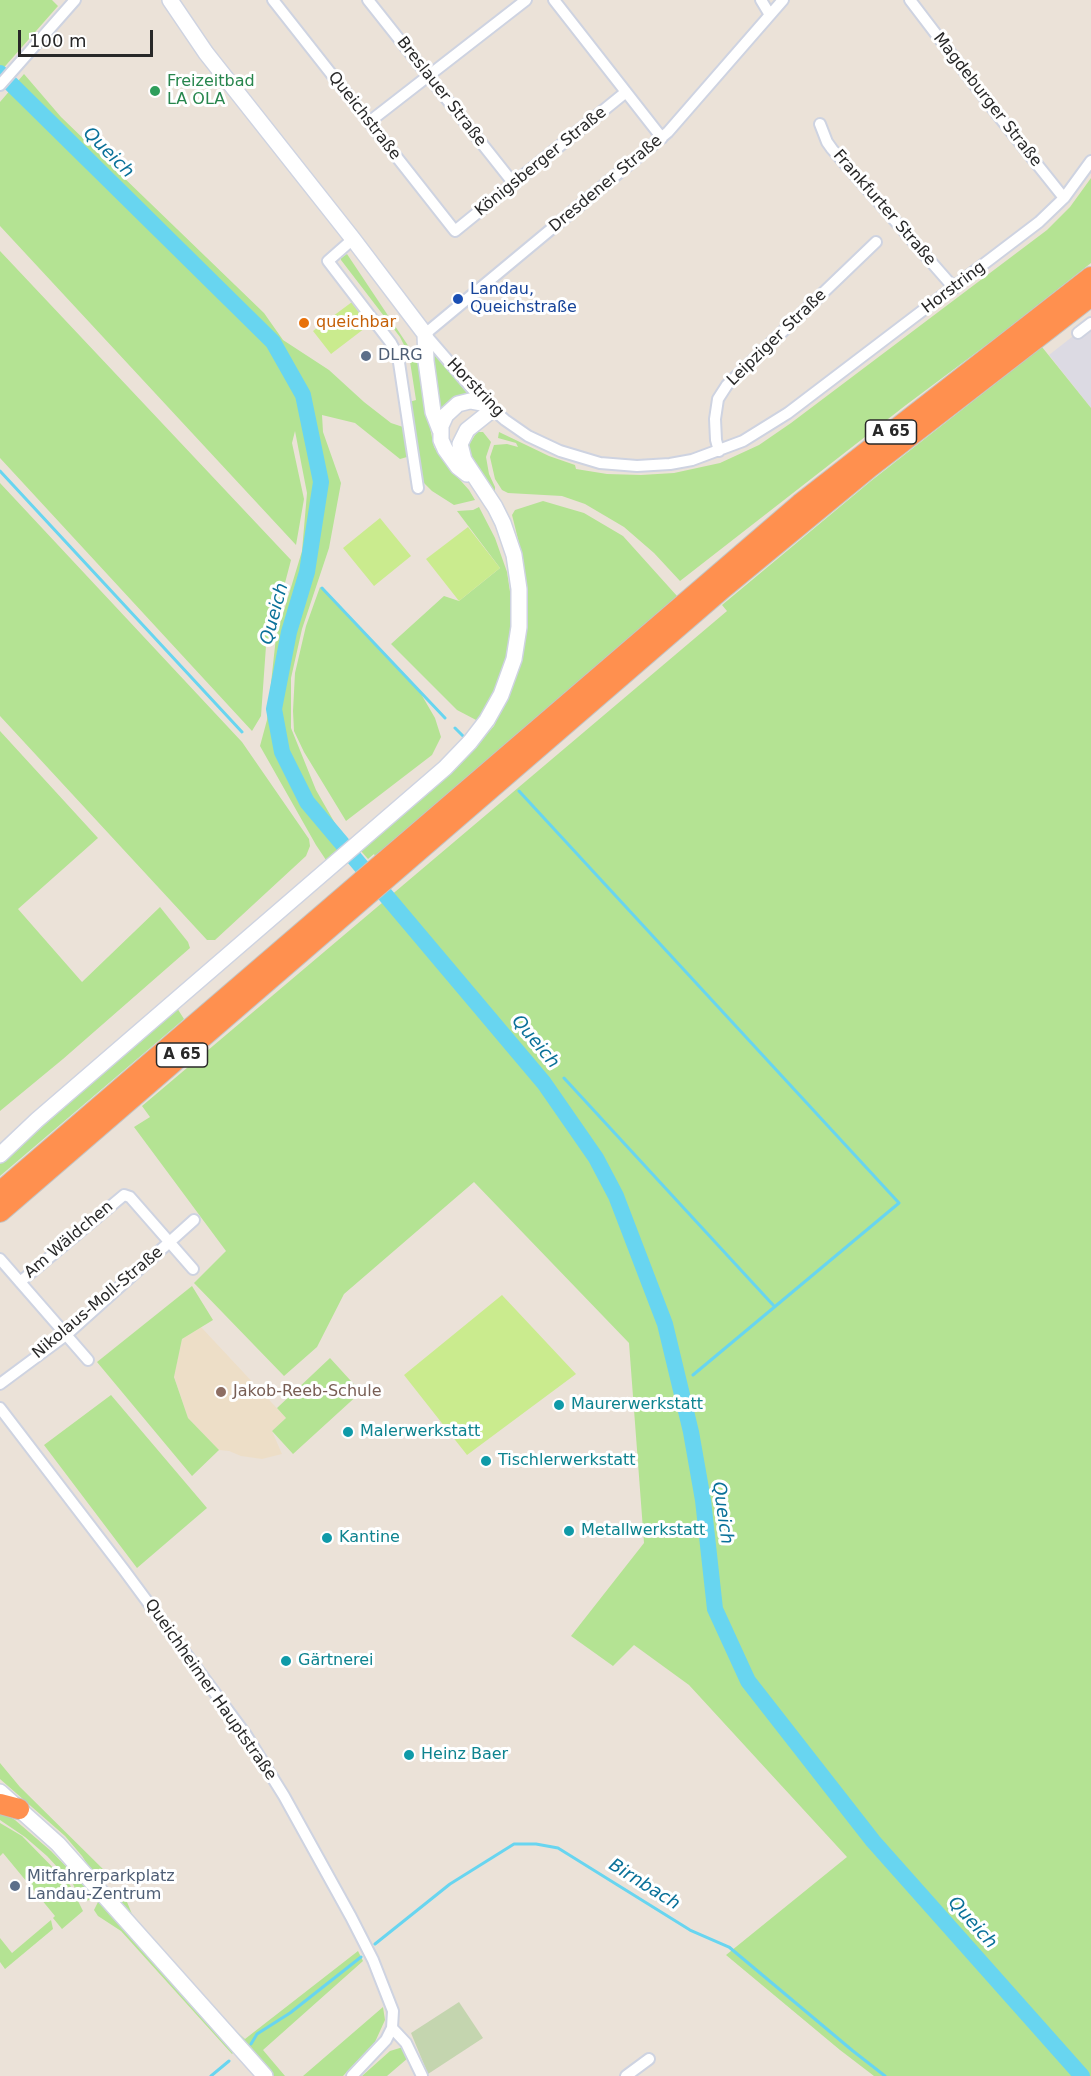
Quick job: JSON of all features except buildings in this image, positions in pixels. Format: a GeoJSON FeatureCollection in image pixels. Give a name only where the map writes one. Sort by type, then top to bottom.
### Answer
{"type":"FeatureCollection","features":[{"type":"Feature","properties":{"kind":"highway","name":"A 65"},"geometry":{"type":"LineString","coordinates":[[0,1212],[792,511],[1091,277]]}},
{"type":"Feature","properties":{"kind":"highway","name":"A 65"},"geometry":{"type":"LineString","coordinates":[[386,869],[831,498],[1091,296]]}},
{"type":"Feature","properties":{"kind":"highway","name":"A 65"},"geometry":{"type":"LineString","coordinates":[[0,1192],[359,893]]}},
{"type":"Feature","properties":{"kind":"street"},"geometry":{"type":"LineString","coordinates":[[0,85],[75,0]]}},
{"type":"Feature","properties":{"kind":"street","name":"Horstring"},"geometry":{"type":"LineString","coordinates":[[170,0],[206,53],[425,334],[489,407],[516,428],[544,444],[600,463],[651,466],[692,460],[754,435],[788,413],[1039,222],[1064,198],[1091,160]]}},
{"type":"Feature","properties":{"kind":"street","name":"Queichstraße"},"geometry":{"type":"LineString","coordinates":[[273,0],[455,231]]}},
{"type":"Feature","properties":{"kind":"street","name":"Breslauer Straße"},"geometry":{"type":"LineString","coordinates":[[368,0],[514,184]]}},
{"type":"Feature","properties":{"kind":"street"},"geometry":{"type":"LineString","coordinates":[[369,122],[526,0]]}},
{"type":"Feature","properties":{"kind":"street"},"geometry":{"type":"LineString","coordinates":[[554,0],[662,138]]}},
{"type":"Feature","properties":{"kind":"street"},"geometry":{"type":"LineString","coordinates":[[761,0],[770,15]]}},
{"type":"Feature","properties":{"kind":"street","name":"Dresdener Straße"},"geometry":{"type":"LineString","coordinates":[[425,334],[662,138],[783,0]]}},
{"type":"Feature","properties":{"kind":"street","name":"Magdeburger Straße"},"geometry":{"type":"LineString","coordinates":[[910,0],[1064,198]]}},
{"type":"Feature","properties":{"kind":"street","name":"Königsberger Straße"},"geometry":{"type":"LineString","coordinates":[[455,231],[626,92]]}},
{"type":"Feature","properties":{"kind":"street","name":"Frankfurter Straße"},"geometry":{"type":"LineString","coordinates":[[820,124],[827,142],[954,288]]}},
{"type":"Feature","properties":{"kind":"street"},"geometry":{"type":"LineString","coordinates":[[353,239],[328,261],[391,343],[398,356],[418,488]]}},
{"type":"Feature","properties":{"kind":"street","name":"Leipziger Straße"},"geometry":{"type":"LineString","coordinates":[[719,451],[715,419],[718,399],[727,385],[876,242]]}},
{"type":"Feature","properties":{"kind":"street"},"geometry":{"type":"LineString","coordinates":[[1078,333],[1091,322]]}},
{"type":"Feature","properties":{"kind":"street"},"geometry":{"type":"LineString","coordinates":[[425,334],[426,361],[442,444],[458,467],[477,481]]}},
{"type":"Feature","properties":{"kind":"street"},"geometry":{"type":"LineString","coordinates":[[0,1155],[453,760],[483,726],[501,695],[514,659],[519,627],[519,589],[511,544],[495,507],[462,455],[460,441],[489,407],[470,401],[458,404],[446,415],[440,430]]}},
{"type":"Feature","properties":{"kind":"street","name":"Am Wäldchen"},"geometry":{"type":"LineString","coordinates":[[20,1282],[124,1195],[130,1197],[193,1269]]}},
{"type":"Feature","properties":{"kind":"street","name":"Nikolaus-Moll-Straße"},"geometry":{"type":"LineString","coordinates":[[0,1384],[66,1335],[194,1220]]}},
{"type":"Feature","properties":{"kind":"street"},"geometry":{"type":"LineString","coordinates":[[0,1259],[88,1360]]}},
{"type":"Feature","properties":{"kind":"street","name":"Queichheimer Hauptstraße"},"geometry":{"type":"LineString","coordinates":[[0,1408],[124,1570],[259,1754],[289,1804],[364,1942],[391,2002],[392,2028]]}},
{"type":"Feature","properties":{"kind":"street"},"geometry":{"type":"LineString","coordinates":[[0,1785],[6,1804]]}},
{"type":"Feature","properties":{"kind":"street"},"geometry":{"type":"LineString","coordinates":[[0,1792],[6,1804],[58,1844],[265,2076]]}},
{"type":"Feature","properties":{"kind":"street"},"geometry":{"type":"LineString","coordinates":[[352,2076],[386,2040],[392,2028],[406,2043],[422,2076]]}},
{"type":"Feature","properties":{"kind":"street"},"geometry":{"type":"LineString","coordinates":[[626,2076],[649,2060]]}},
{"type":"Feature","properties":{"kind":"shaded area"},"geometry":{"type":"Polygon","coordinates":[[[1091,322],[1091,408],[1049,355],[1091,322]]]}},
{"type":"Feature","properties":{"kind":"shaded area","name":"Jakob-Reeb-Schule"},"geometry":{"type":"Polygon","coordinates":[[[201,1327],[286,1418],[272,1431],[282,1454],[262,1459],[219,1450],[188,1418],[174,1376],[182,1339],[201,1327]]]}},
{"type":"Feature","properties":{"kind":"green space"},"geometry":{"type":"Polygon","coordinates":[[[0,0],[52,0],[58,6],[0,72],[0,0]]]}},
{"type":"Feature","properties":{"kind":"green space"},"geometry":{"type":"Polygon","coordinates":[[[24,74],[61,117],[264,313],[283,340],[329,370],[391,423],[403,427],[407,457],[400,459],[355,423],[322,415],[323,432],[341,483],[329,548],[302,629],[291,678],[291,728],[316,790],[347,841],[326,860],[260,746],[267,720],[276,637],[302,551],[307,493],[295,431],[292,443],[304,499],[296,545],[0,226],[0,102],[24,74]]]}},
{"type":"Feature","properties":{"kind":"green space"},"geometry":{"type":"Polygon","coordinates":[[[1091,178],[1091,263],[680,581],[654,553],[624,527],[585,504],[562,496],[508,493],[502,490],[495,479],[490,457],[494,445],[507,444],[518,447],[516,443],[498,438],[499,432],[549,456],[575,465],[576,469],[607,474],[674,473],[720,463],[759,445],[1047,230],[1070,207],[1091,178]]]}},
{"type":"Feature","properties":{"kind":"green space"},"geometry":{"type":"Polygon","coordinates":[[[0,251],[291,560],[266,646],[261,716],[252,731],[0,458],[0,251]]]}},
{"type":"Feature","properties":{"kind":"green space"},"geometry":{"type":"Polygon","coordinates":[[[347,254],[419,362],[434,447],[475,500],[454,505],[432,491],[420,479],[409,402],[416,400],[409,355],[400,337],[341,260],[347,254]]]}},
{"type":"Feature","properties":{"kind":"green space"},"geometry":{"type":"Polygon","coordinates":[[[352,302],[369,325],[331,354],[313,331],[352,302]]]}},
{"type":"Feature","properties":{"kind":"green space"},"geometry":{"type":"Polygon","coordinates":[[[425,334],[472,389],[470,401],[442,423],[425,334]]]}},
{"type":"Feature","properties":{"kind":"green space"},"geometry":{"type":"Polygon","coordinates":[[[1042,347],[1091,408],[1091,2076],[874,2076],[726,1955],[847,1857],[689,1685],[634,1645],[613,1666],[571,1636],[644,1543],[629,1343],[474,1182],[344,1294],[317,1347],[284,1376],[194,1283],[226,1251],[134,1127],[150,1117],[142,1106],[727,611],[722,605],[871,481],[1042,347]]]}},
{"type":"Feature","properties":{"kind":"green space"},"geometry":{"type":"Polygon","coordinates":[[[477,432],[483,432],[491,442],[486,457],[495,493],[471,465],[468,446],[477,432]]]}},
{"type":"Feature","properties":{"kind":"green space"},"geometry":{"type":"Polygon","coordinates":[[[0,483],[242,742],[309,839],[310,846],[306,856],[215,940],[207,940],[0,716],[0,483]]]}},
{"type":"Feature","properties":{"kind":"green space"},"geometry":{"type":"Polygon","coordinates":[[[543,501],[584,513],[623,536],[677,596],[375,856],[374,854],[368,859],[361,851],[467,756],[494,726],[521,661],[527,629],[527,593],[523,559],[512,515],[515,510],[543,501]]]}},
{"type":"Feature","properties":{"kind":"green space"},"geometry":{"type":"Polygon","coordinates":[[[479,507],[495,538],[507,572],[512,605],[508,655],[495,691],[478,721],[457,710],[391,644],[444,596],[459,601],[500,568],[457,511],[473,510],[479,507]]]}},
{"type":"Feature","properties":{"kind":"green space"},"geometry":{"type":"Polygon","coordinates":[[[380,518],[411,556],[374,586],[343,548],[380,518]]]}},
{"type":"Feature","properties":{"kind":"green space"},"geometry":{"type":"Polygon","coordinates":[[[468,527],[500,568],[459,601],[426,559],[468,527]]]}},
{"type":"Feature","properties":{"kind":"green space"},"geometry":{"type":"Polygon","coordinates":[[[320,587],[417,687],[435,718],[441,737],[432,755],[346,821],[304,752],[294,731],[295,673],[306,626],[320,587]]]}},
{"type":"Feature","properties":{"kind":"green space"},"geometry":{"type":"Polygon","coordinates":[[[0,731],[98,838],[18,909],[82,982],[160,907],[188,942],[190,948],[0,1111],[0,731]]]}},
{"type":"Feature","properties":{"kind":"green space"},"geometry":{"type":"Polygon","coordinates":[[[177,1008],[184,1019],[0,1176],[0,1164],[177,1008]]]}},
{"type":"Feature","properties":{"kind":"green space"},"geometry":{"type":"Polygon","coordinates":[[[192,1286],[213,1320],[182,1339],[174,1377],[188,1418],[219,1450],[192,1476],[97,1362],[192,1286]]]}},
{"type":"Feature","properties":{"kind":"green space"},"geometry":{"type":"Polygon","coordinates":[[[502,1295],[576,1374],[467,1455],[404,1375],[502,1295]]]}},
{"type":"Feature","properties":{"kind":"green space"},"geometry":{"type":"Polygon","coordinates":[[[330,1358],[361,1392],[293,1454],[272,1431],[286,1418],[277,1408],[330,1358]]]}},
{"type":"Feature","properties":{"kind":"green space"},"geometry":{"type":"Polygon","coordinates":[[[111,1395],[207,1508],[137,1568],[44,1445],[111,1395]]]}},
{"type":"Feature","properties":{"kind":"green space"},"geometry":{"type":"Polygon","coordinates":[[[0,1763],[20,1787],[110,1876],[107,1883],[102,1884],[98,1881],[82,1856],[65,1836],[0,1779],[0,1763]]]}},
{"type":"Feature","properties":{"kind":"green space"},"geometry":{"type":"Polygon","coordinates":[[[0,1811],[15,1820],[51,1851],[93,1894],[90,1900],[80,1899],[73,1884],[47,1856],[0,1820],[0,1811]]]}},
{"type":"Feature","properties":{"kind":"green space"},"geometry":{"type":"Polygon","coordinates":[[[0,1823],[22,1836],[70,1885],[83,1911],[62,1929],[53,1918],[55,1916],[3,1853],[0,1856],[0,1823]]]}},
{"type":"Feature","properties":{"kind":"green space"},"geometry":{"type":"Polygon","coordinates":[[[115,1889],[122,1890],[132,1914],[225,2021],[245,2039],[358,1951],[363,1961],[263,2050],[285,2076],[273,2076],[111,1893],[115,1889]]]}},
{"type":"Feature","properties":{"kind":"green space"},"geometry":{"type":"Polygon","coordinates":[[[98,1902],[101,1902],[234,2052],[232,2054],[121,1931],[98,1916],[94,1910],[98,1902]]]}},
{"type":"Feature","properties":{"kind":"green space"},"geometry":{"type":"Polygon","coordinates":[[[51,1920],[53,1929],[5,1969],[0,1962],[0,1938],[12,1953],[51,1920]]]}},
{"type":"Feature","properties":{"kind":"green space"},"geometry":{"type":"Polygon","coordinates":[[[459,2002],[483,2038],[428,2074],[411,2033],[459,2002]]]}},
{"type":"Feature","properties":{"kind":"green space"},"geometry":{"type":"Polygon","coordinates":[[[383,2007],[385,2020],[375,2042],[343,2076],[303,2076],[383,2007]]]}},
{"type":"Feature","properties":{"kind":"green space"},"geometry":{"type":"Polygon","coordinates":[[[403,2047],[408,2058],[387,2076],[362,2076],[390,2051],[403,2047]]]}},
{"type":"Feature","properties":{"kind":"waterway","name":"Queich"},"geometry":{"type":"LineString","coordinates":[[0,73],[273,342],[303,395],[321,482],[307,572],[289,632],[274,709],[282,752],[307,802],[544,1083],[596,1158],[616,1196],[665,1324],[691,1432],[703,1500],[715,1609],[748,1681],[873,1841],[1082,2076]]}},
{"type":"Feature","properties":{"kind":"waterway"},"geometry":{"type":"LineString","coordinates":[[0,471],[242,732]]}},
{"type":"Feature","properties":{"kind":"waterway"},"geometry":{"type":"LineString","coordinates":[[322,588],[445,718]]}},
{"type":"Feature","properties":{"kind":"waterway"},"geometry":{"type":"LineString","coordinates":[[455,728],[463,736]]}},
{"type":"Feature","properties":{"kind":"waterway"},"geometry":{"type":"LineString","coordinates":[[519,791],[899,1203],[693,1375]]}},
{"type":"Feature","properties":{"kind":"waterway"},"geometry":{"type":"LineString","coordinates":[[564,1078],[774,1306]]}},
{"type":"Feature","properties":{"kind":"waterway","name":"Birnbach"},"geometry":{"type":"LineString","coordinates":[[375,1944],[450,1884],[514,1844],[536,1844],[558,1848],[690,1930],[729,1947],[885,2076]]}},
{"type":"Feature","properties":{"kind":"waterway","name":"Birnbach"},"geometry":{"type":"LineString","coordinates":[[251,2044],[257,2034],[290,2013],[361,1957]]}},
{"type":"Feature","properties":{"kind":"waterway","name":"Birnbach"},"geometry":{"type":"LineString","coordinates":[[211,2076],[229,2061]]}},
{"type":"Feature","properties":{"kind":"place","name":"Freizeitbad LA OLA"},"geometry":{"type":"Point","coordinates":[155,91]}},
{"type":"Feature","properties":{"kind":"place","name":"Landau, Queichstraße"},"geometry":{"type":"Point","coordinates":[458,299]}},
{"type":"Feature","properties":{"kind":"place","name":"queichbar"},"geometry":{"type":"Point","coordinates":[304,323]}},
{"type":"Feature","properties":{"kind":"place","name":"DLRG"},"geometry":{"type":"Point","coordinates":[366,356]}},
{"type":"Feature","properties":{"kind":"place","name":"Jakob-Reeb-Schule"},"geometry":{"type":"Point","coordinates":[221,1392]}},
{"type":"Feature","properties":{"kind":"place","name":"Maurerwerkstatt"},"geometry":{"type":"Point","coordinates":[559,1405]}},
{"type":"Feature","properties":{"kind":"place","name":"Malerwerkstatt"},"geometry":{"type":"Point","coordinates":[348,1432]}},
{"type":"Feature","properties":{"kind":"place","name":"Tischlerwerkstatt"},"geometry":{"type":"Point","coordinates":[486,1461]}},
{"type":"Feature","properties":{"kind":"place","name":"Metallwerkstatt"},"geometry":{"type":"Point","coordinates":[569,1531]}},
{"type":"Feature","properties":{"kind":"place","name":"Kantine"},"geometry":{"type":"Point","coordinates":[327,1538]}},
{"type":"Feature","properties":{"kind":"place","name":"Gärtnerei"},"geometry":{"type":"Point","coordinates":[286,1661]}},
{"type":"Feature","properties":{"kind":"place","name":"Heinz Baer"},"geometry":{"type":"Point","coordinates":[409,1755]}},
{"type":"Feature","properties":{"kind":"place","name":"Mitfahrerparkplatz Landau-Zentrum"},"geometry":{"type":"Point","coordinates":[15,1886]}}]}
